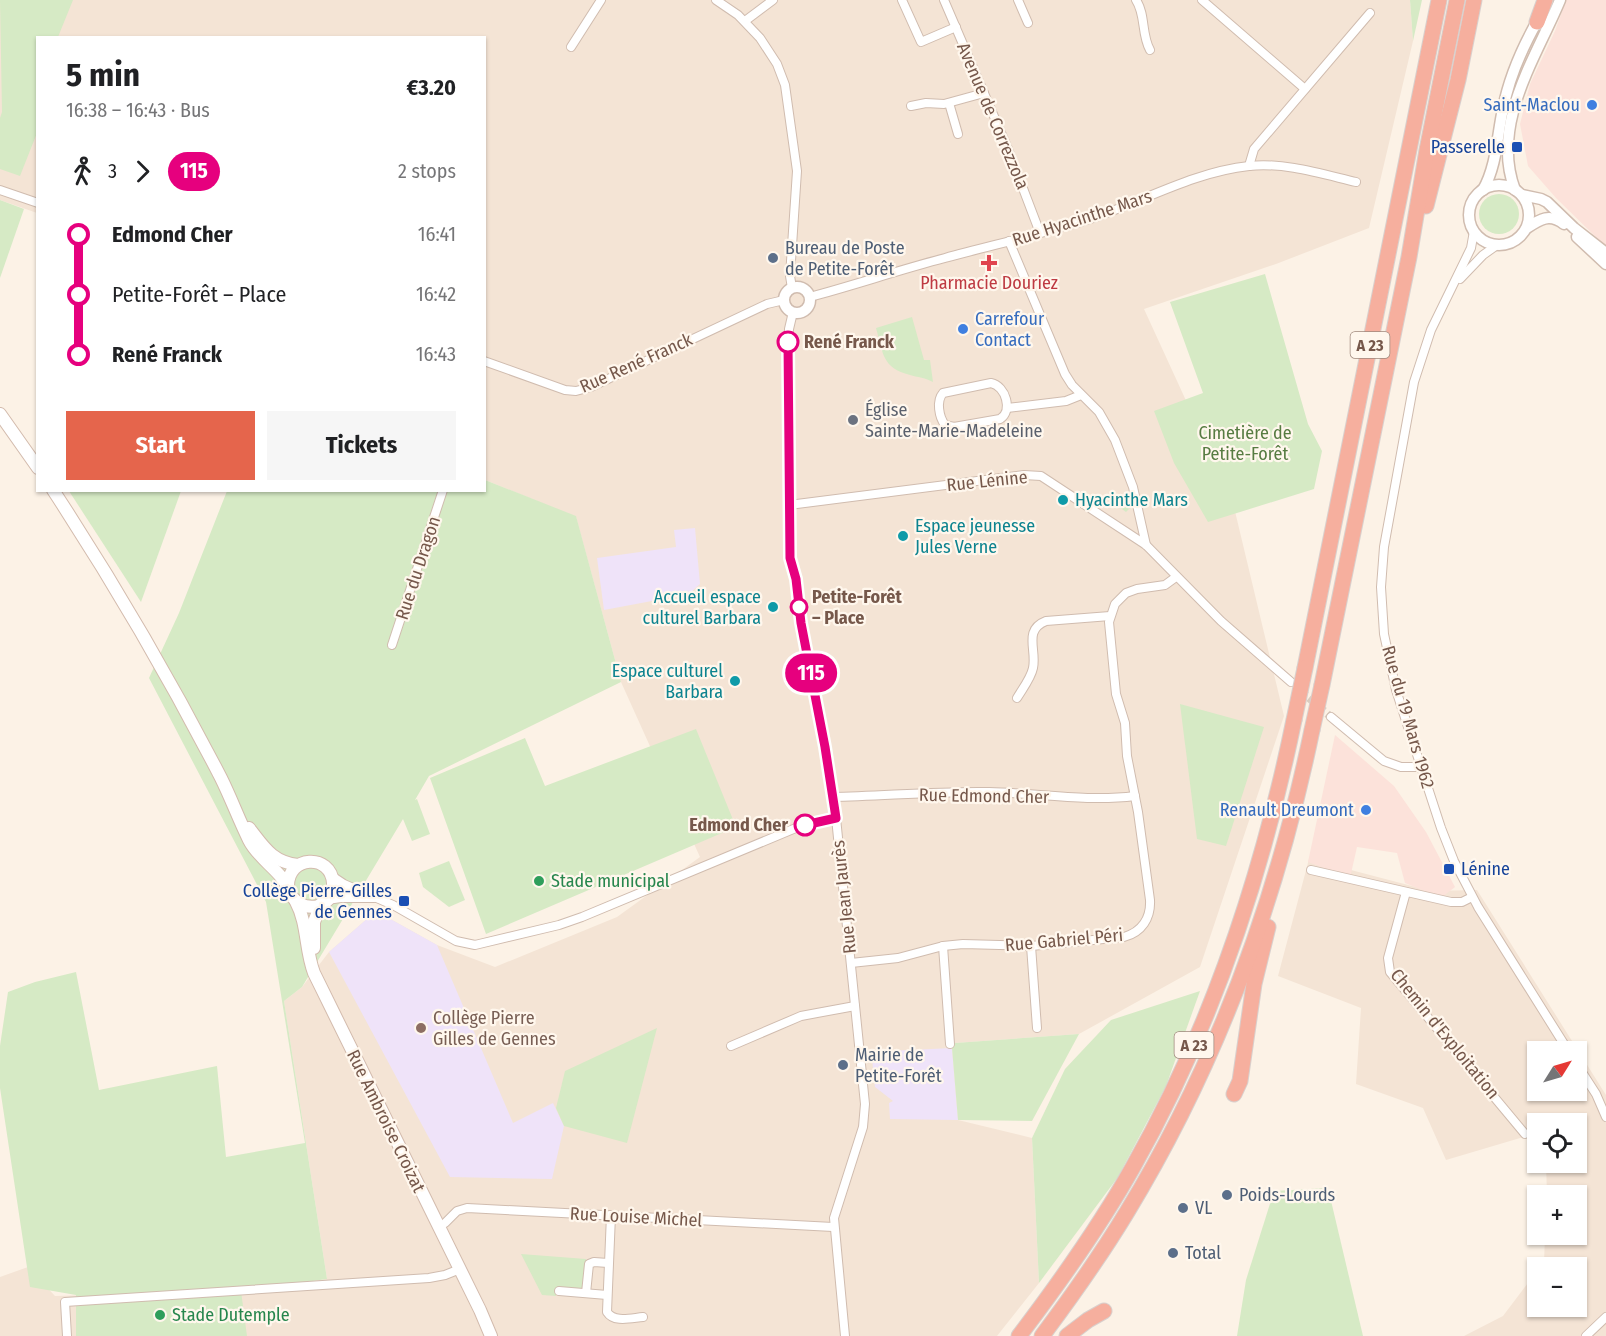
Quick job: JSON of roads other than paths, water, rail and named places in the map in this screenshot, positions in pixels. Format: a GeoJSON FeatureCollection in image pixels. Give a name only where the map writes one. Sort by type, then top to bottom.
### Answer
{"type":"FeatureCollection","features":[{"type":"Feature","properties":{"kind":"highway","name":"A 23"},"geometry":{"type":"LineString","coordinates":[[1019,1336],[1064,1275],[1109,1207],[1151,1133],[1184,1067],[1220,982],[1252,891],[1279,791],[1305,668],[1439,0]]}},
{"type":"Feature","properties":{"kind":"highway","name":"A 23"},"geometry":{"type":"LineString","coordinates":[[1042,1336],[1126,1214],[1184,1108],[1233,997],[1277,869],[1296,804],[1322,685],[1409,257],[1427,150],[1457,0]]}},
{"type":"Feature","properties":{"kind":"highway"},"geometry":{"type":"LineString","coordinates":[[1409,257],[1426,207],[1476,0]]}},
{"type":"Feature","properties":{"kind":"highway"},"geometry":{"type":"LineString","coordinates":[[1538,22],[1545,0]]}},
{"type":"Feature","properties":{"kind":"highway"},"geometry":{"type":"LineString","coordinates":[[1234,1094],[1240,1082],[1252,993],[1270,918],[1277,869]]}},
{"type":"Feature","properties":{"kind":"highway"},"geometry":{"type":"LineString","coordinates":[[1068,1336],[1104,1311]]}},
{"type":"Feature","properties":{"kind":"main road"},"geometry":{"type":"LineString","coordinates":[[0,414],[36,465]]}},
{"type":"Feature","properties":{"kind":"main road"},"geometry":{"type":"LineString","coordinates":[[54,492],[93,551],[146,641],[199,736],[255,851],[288,887]]}},
{"type":"Feature","properties":{"kind":"main road"},"geometry":{"type":"LineString","coordinates":[[240,818],[273,856],[284,863],[298,865],[318,862],[325,867],[332,876],[333,889],[324,902],[308,907],[296,902],[289,893],[289,876],[298,865]]}},
{"type":"Feature","properties":{"kind":"main road","name":"Rue Ambroise Croizat"},"geometry":{"type":"LineString","coordinates":[[296,902],[303,916],[307,951],[314,974],[483,1315],[491,1336]]}},
{"type":"Feature","properties":{"kind":"main road","name":"Rue Ambroise Croizat"},"geometry":{"type":"LineString","coordinates":[[324,902],[315,919],[313,936],[320,969],[487,1307],[498,1336]]}},
{"type":"Feature","properties":{"kind":"street"},"geometry":{"type":"LineString","coordinates":[[571,47],[601,0]]}},
{"type":"Feature","properties":{"kind":"street"},"geometry":{"type":"LineString","coordinates":[[716,0],[745,21],[765,44],[777,63],[787,93],[796,171],[790,276],[792,288]]}},
{"type":"Feature","properties":{"kind":"street"},"geometry":{"type":"LineString","coordinates":[[745,21],[773,0]]}},
{"type":"Feature","properties":{"kind":"street"},"geometry":{"type":"LineString","coordinates":[[902,0],[921,42],[956,27]]}},
{"type":"Feature","properties":{"kind":"street","name":"Avenue de Correzzola"},"geometry":{"type":"LineString","coordinates":[[944,0],[1008,149],[1040,233]]}},
{"type":"Feature","properties":{"kind":"street"},"geometry":{"type":"LineString","coordinates":[[1018,0],[1028,23]]}},
{"type":"Feature","properties":{"kind":"street"},"geometry":{"type":"LineString","coordinates":[[1136,0],[1141,9],[1144,38],[1150,50]]}},
{"type":"Feature","properties":{"kind":"street"},"geometry":{"type":"LineString","coordinates":[[1202,0],[1305,89]]}},
{"type":"Feature","properties":{"kind":"street"},"geometry":{"type":"LineString","coordinates":[[1483,190],[1494,158],[1509,87],[1521,55],[1550,0]]}},
{"type":"Feature","properties":{"kind":"street"},"geometry":{"type":"LineString","coordinates":[[1527,228],[1530,212],[1510,172],[1510,131],[1516,101],[1525,74],[1560,0]]}},
{"type":"Feature","properties":{"kind":"street"},"geometry":{"type":"LineString","coordinates":[[1249,166],[1254,149],[1370,13]]}},
{"type":"Feature","properties":{"kind":"street"},"geometry":{"type":"LineString","coordinates":[[911,106],[926,103],[949,103],[984,93]]}},
{"type":"Feature","properties":{"kind":"street"},"geometry":{"type":"LineString","coordinates":[[949,103],[958,134]]}},
{"type":"Feature","properties":{"kind":"street","name":"Rue Hyacinthe Mars"},"geometry":{"type":"LineString","coordinates":[[810,297],[857,285],[921,264],[1092,218],[1214,173],[1249,166],[1292,168],[1356,182]]}},
{"type":"Feature","properties":{"kind":"street"},"geometry":{"type":"LineString","coordinates":[[1606,253],[1541,199],[1499,185],[1483,190],[1474,198],[1470,209],[1470,220],[1474,231],[1483,241],[1497,245],[1513,242],[1527,228],[1542,219],[1556,218],[1606,264]]}},
{"type":"Feature","properties":{"kind":"street"},"geometry":{"type":"LineString","coordinates":[[0,190],[36,202]]}},
{"type":"Feature","properties":{"kind":"street","name":"Rue du 19 Mars 1962"},"geometry":{"type":"LineString","coordinates":[[1474,231],[1471,248],[1431,330],[1417,373],[1389,513],[1382,569],[1382,611],[1388,656],[1396,690],[1445,839],[1472,897],[1562,1041]]}},
{"type":"Feature","properties":{"kind":"street"},"geometry":{"type":"LineString","coordinates":[[1010,241],[1065,374],[1072,385],[1102,417],[1121,454],[1135,495],[1146,545]]}},
{"type":"Feature","properties":{"kind":"street","name":"Rue du 19 Mars 1962"},"geometry":{"type":"LineString","coordinates":[[1454,286],[1478,260],[1497,245]]}},
{"type":"Feature","properties":{"kind":"street"},"geometry":{"type":"LineString","coordinates":[[792,288],[803,288],[810,297],[809,305],[801,312],[793,312],[784,300],[786,292],[792,288]]}},
{"type":"Feature","properties":{"kind":"street","name":"Rue René Franck"},"geometry":{"type":"LineString","coordinates":[[486,363],[566,390],[580,390],[774,300],[784,300]]}},
{"type":"Feature","properties":{"kind":"street","name":"Rue Jean Jaurès"},"geometry":{"type":"LineString","coordinates":[[793,312],[788,342],[790,558],[796,579],[836,818],[862,1064],[865,1116],[856,1153],[835,1211],[833,1227],[844,1336]]}},
{"type":"Feature","properties":{"kind":"street"},"geometry":{"type":"LineString","coordinates":[[992,383],[1002,388],[1007,408],[1006,414],[1000,419],[951,427],[945,425],[941,420],[939,401],[940,395],[946,391],[992,383]]}},
{"type":"Feature","properties":{"kind":"street"},"geometry":{"type":"LineString","coordinates":[[1007,408],[1066,401],[1081,395]]}},
{"type":"Feature","properties":{"kind":"street","name":"Rue Lénine"},"geometry":{"type":"LineString","coordinates":[[789,506],[1033,475],[1045,478],[1146,545],[1221,621],[1291,682]]}},
{"type":"Feature","properties":{"kind":"street","name":"Rue du Dragon"},"geometry":{"type":"LineString","coordinates":[[392,645],[442,492]]}},
{"type":"Feature","properties":{"kind":"street"},"geometry":{"type":"LineString","coordinates":[[1017,698],[1033,670],[1032,634],[1038,625],[1046,621],[1110,616],[1117,602],[1126,593],[1165,585],[1176,577]]}},
{"type":"Feature","properties":{"kind":"street","name":"Rue Gabriel Péri"},"geometry":{"type":"LineString","coordinates":[[851,963],[898,958],[943,946],[1031,946],[1124,937],[1144,925],[1148,918],[1150,904],[1135,796],[1126,756],[1125,723],[1116,694],[1110,616]]}},
{"type":"Feature","properties":{"kind":"street"},"geometry":{"type":"LineString","coordinates":[[1331,717],[1384,761],[1395,766],[1421,767]]}},
{"type":"Feature","properties":{"kind":"street","name":"Rue Edmond Cher"},"geometry":{"type":"LineString","coordinates":[[832,797],[980,792],[1086,799],[1135,796]]}},
{"type":"Feature","properties":{"kind":"street"},"geometry":{"type":"LineString","coordinates":[[332,876],[344,884],[380,899],[456,941],[470,945],[483,944],[575,920],[803,825],[836,818]]}},
{"type":"Feature","properties":{"kind":"street"},"geometry":{"type":"LineString","coordinates":[[1311,870],[1457,903],[1472,897]]}},
{"type":"Feature","properties":{"kind":"street","name":"Chemin d'Exploitation"},"geometry":{"type":"LineString","coordinates":[[1406,892],[1388,958],[1390,972],[1525,1134]]}},
{"type":"Feature","properties":{"kind":"street"},"geometry":{"type":"LineString","coordinates":[[324,902],[357,897],[380,899]]}},
{"type":"Feature","properties":{"kind":"street"},"geometry":{"type":"LineString","coordinates":[[943,946],[950,1044]]}},
{"type":"Feature","properties":{"kind":"street"},"geometry":{"type":"LineString","coordinates":[[1031,946],[1037,1028]]}},
{"type":"Feature","properties":{"kind":"street"},"geometry":{"type":"LineString","coordinates":[[731,1046],[796,1017],[855,1006]]}},
{"type":"Feature","properties":{"kind":"street"},"geometry":{"type":"LineString","coordinates":[[1587,1080],[1606,1117]]}},
{"type":"Feature","properties":{"kind":"street","name":"Rue Louise Michel"},"geometry":{"type":"LineString","coordinates":[[445,1223],[457,1211],[467,1208],[833,1227]]}},
{"type":"Feature","properties":{"kind":"street"},"geometry":{"type":"LineString","coordinates":[[611,1215],[606,1308],[610,1317],[618,1319],[643,1317]]}},
{"type":"Feature","properties":{"kind":"street"},"geometry":{"type":"LineString","coordinates":[[586,1293],[589,1264],[608,1263]]}},
{"type":"Feature","properties":{"kind":"street"},"geometry":{"type":"LineString","coordinates":[[67,1336],[65,1302],[429,1278],[460,1269]]}},
{"type":"Feature","properties":{"kind":"street"},"geometry":{"type":"LineString","coordinates":[[559,1291],[607,1295]]}},
{"type":"Feature","properties":{"kind":"street"},"geometry":{"type":"LineString","coordinates":[[1586,1336],[1606,1317]]}},
{"type":"Feature","properties":{"kind":"tunnel"},"geometry":{"type":"LineString","coordinates":[[1300,690],[1331,717]]}},
{"type":"Feature","properties":{"kind":"place","name":"Saint-Maclou"},"geometry":{"type":"Point","coordinates":[1592,105]}},
{"type":"Feature","properties":{"kind":"place","name":"Passerelle"},"geometry":{"type":"Point","coordinates":[1517,147]}},
{"type":"Feature","properties":{"kind":"place","name":"Bureau de Poste de Petite-Forêt"},"geometry":{"type":"Point","coordinates":[773,258]}},
{"type":"Feature","properties":{"kind":"place","name":"Pharmacie Douriez"},"geometry":{"type":"Point","coordinates":[989,263]}},
{"type":"Feature","properties":{"kind":"place","name":"Carrefour Contact"},"geometry":{"type":"Point","coordinates":[963,329]}},
{"type":"Feature","properties":{"kind":"place","name":"René Franck"},"geometry":{"type":"Point","coordinates":[788,342]}},
{"type":"Feature","properties":{"kind":"place","name":"Église Sainte-Marie-Madeleine"},"geometry":{"type":"Point","coordinates":[853,420]}},
{"type":"Feature","properties":{"kind":"place","name":"Hyacinthe Mars"},"geometry":{"type":"Point","coordinates":[1063,500]}},
{"type":"Feature","properties":{"kind":"place","name":"Espace jeunesse Jules Verne"},"geometry":{"type":"Point","coordinates":[903,536]}},
{"type":"Feature","properties":{"kind":"place","name":"Accueil espace culturel Barbara"},"geometry":{"type":"Point","coordinates":[773,607]}},
{"type":"Feature","properties":{"kind":"place","name":"Petite-Forêt – Place"},"geometry":{"type":"Point","coordinates":[799,607]}},
{"type":"Feature","properties":{"kind":"place","name":"Espace culturel Barbara"},"geometry":{"type":"Point","coordinates":[735,681]}},
{"type":"Feature","properties":{"kind":"place","name":"Renault Dreumont"},"geometry":{"type":"Point","coordinates":[1366,810]}},
{"type":"Feature","properties":{"kind":"place","name":"Edmond Cher"},"geometry":{"type":"Point","coordinates":[805,825]}},
{"type":"Feature","properties":{"kind":"place","name":"Lénine"},"geometry":{"type":"Point","coordinates":[1449,869]}},
{"type":"Feature","properties":{"kind":"place","name":"Stade municipal"},"geometry":{"type":"Point","coordinates":[539,881]}},
{"type":"Feature","properties":{"kind":"place","name":"Collège Pierre-Gilles de Gennes"},"geometry":{"type":"Point","coordinates":[404,901]}},
{"type":"Feature","properties":{"kind":"place","name":"Collège Pierre Gilles de Gennes"},"geometry":{"type":"Point","coordinates":[421,1028]}},
{"type":"Feature","properties":{"kind":"place","name":"Mairie de Petite-Forêt"},"geometry":{"type":"Point","coordinates":[843,1065]}},
{"type":"Feature","properties":{"kind":"place","name":"Poids-Lourds"},"geometry":{"type":"Point","coordinates":[1227,1195]}},
{"type":"Feature","properties":{"kind":"place","name":"VL"},"geometry":{"type":"Point","coordinates":[1183,1208]}},
{"type":"Feature","properties":{"kind":"place","name":"Total"},"geometry":{"type":"Point","coordinates":[1173,1253]}},
{"type":"Feature","properties":{"kind":"place","name":"Stade Dutemple"},"geometry":{"type":"Point","coordinates":[160,1315]}},
{"type":"Feature","properties":{"kind":"park label","name":"Cimetière de Petite-Forêt"},"geometry":{"type":"Point","coordinates":[1245,443]}}]}
